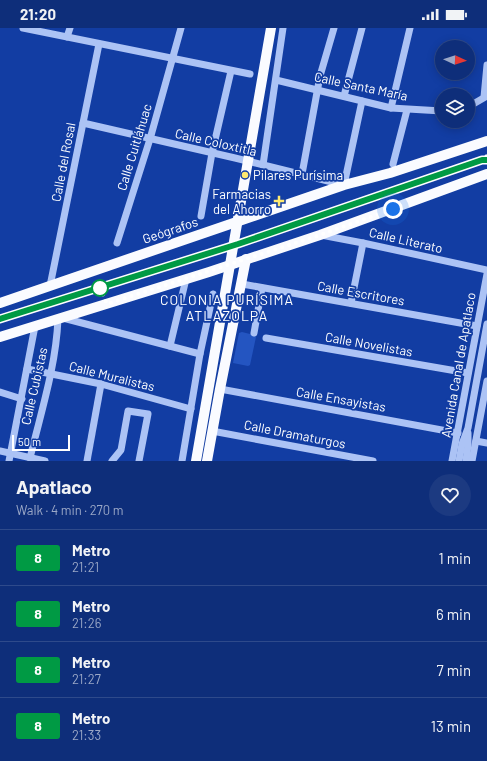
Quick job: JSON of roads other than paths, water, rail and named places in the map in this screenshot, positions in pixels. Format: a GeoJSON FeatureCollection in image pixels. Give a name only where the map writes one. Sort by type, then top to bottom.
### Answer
{"type":"FeatureCollection","features":[{"type":"Feature","properties":{"kind":"main road"},"geometry":{"type":"LineString","coordinates":[[196,461],[271,28]]}},
{"type":"Feature","properties":{"kind":"main road","name":"Geógrafos"},"geometry":{"type":"LineString","coordinates":[[0,303],[344,185],[390,173],[487,141]]}},
{"type":"Feature","properties":{"kind":"main road"},"geometry":{"type":"LineString","coordinates":[[0,336],[186,279],[246,258],[320,235],[487,174]]}},
{"type":"Feature","properties":{"kind":"main road"},"geometry":{"type":"LineString","coordinates":[[207,461],[246,258]]}},
{"type":"Feature","properties":{"kind":"street"},"geometry":{"type":"LineString","coordinates":[[23,28],[248,74]]}},
{"type":"Feature","properties":{"kind":"street"},"geometry":{"type":"LineString","coordinates":[[67,37],[70,28]]}},
{"type":"Feature","properties":{"kind":"street","name":"Calle Cuitláhuac"},"geometry":{"type":"LineString","coordinates":[[117,243],[150,139],[181,28]]}},
{"type":"Feature","properties":{"kind":"street"},"geometry":{"type":"LineString","coordinates":[[263,165],[283,28]]}},
{"type":"Feature","properties":{"kind":"street"},"geometry":{"type":"LineString","coordinates":[[302,174],[317,89],[334,28]]}},
{"type":"Feature","properties":{"kind":"street"},"geometry":{"type":"LineString","coordinates":[[344,96],[362,28]]}},
{"type":"Feature","properties":{"kind":"street"},"geometry":{"type":"LineString","coordinates":[[391,108],[410,28]]}},
{"type":"Feature","properties":{"kind":"street","name":"Calle del Rosal"},"geometry":{"type":"LineString","coordinates":[[50,286],[99,44]]}},
{"type":"Feature","properties":{"kind":"street"},"geometry":{"type":"LineString","coordinates":[[475,103],[486,96],[487,66]]}},
{"type":"Feature","properties":{"kind":"street"},"geometry":{"type":"LineString","coordinates":[[201,216],[212,153],[231,71]]}},
{"type":"Feature","properties":{"kind":"street","name":"Calle Santa María"},"geometry":{"type":"LineString","coordinates":[[276,80],[391,108],[435,111]]}},
{"type":"Feature","properties":{"kind":"street"},"geometry":{"type":"LineString","coordinates":[[344,185],[362,101]]}},
{"type":"Feature","properties":{"kind":"street"},"geometry":{"type":"LineString","coordinates":[[393,164],[407,110]]}},
{"type":"Feature","properties":{"kind":"street","name":"Calle Coloxtitla"},"geometry":{"type":"LineString","coordinates":[[83,123],[344,185]]}},
{"type":"Feature","properties":{"kind":"street","name":"Calle Literato"},"geometry":{"type":"LineString","coordinates":[[320,235],[487,270]]}},
{"type":"Feature","properties":{"kind":"street"},"geometry":{"type":"LineString","coordinates":[[350,303],[363,243]]}},
{"type":"Feature","properties":{"kind":"street","name":"Avenida Canal de Apatlaco"},"geometry":{"type":"LineString","coordinates":[[452,461],[487,274]]}},
{"type":"Feature","properties":{"kind":"street"},"geometry":{"type":"LineString","coordinates":[[170,346],[186,279]]}},
{"type":"Feature","properties":{"kind":"street","name":"Calle Escritores"},"geometry":{"type":"LineString","coordinates":[[242,284],[477,326]]}},
{"type":"Feature","properties":{"kind":"street"},"geometry":{"type":"LineString","coordinates":[[254,333],[262,288]]}},
{"type":"Feature","properties":{"kind":"street"},"geometry":{"type":"LineString","coordinates":[[182,461],[200,354],[213,294]]}},
{"type":"Feature","properties":{"kind":"street"},"geometry":{"type":"LineString","coordinates":[[60,318],[200,354]]}},
{"type":"Feature","properties":{"kind":"street","name":"Calle Cubistas"},"geometry":{"type":"LineString","coordinates":[[30,458],[50,373],[60,318]]}},
{"type":"Feature","properties":{"kind":"street"},"geometry":{"type":"LineString","coordinates":[[466,461],[468,428],[487,324]]}},
{"type":"Feature","properties":{"kind":"street"},"geometry":{"type":"LineString","coordinates":[[10,457],[35,326]]}},
{"type":"Feature","properties":{"kind":"street","name":"Calle Novelistas"},"geometry":{"type":"LineString","coordinates":[[266,338],[468,373]]}},
{"type":"Feature","properties":{"kind":"street","name":"Calle Muralistas"},"geometry":{"type":"LineString","coordinates":[[27,369],[101,384],[191,409]]}},
{"type":"Feature","properties":{"kind":"street"},"geometry":{"type":"LineString","coordinates":[[472,461],[487,382]]}},
{"type":"Feature","properties":{"kind":"street"},"geometry":{"type":"LineString","coordinates":[[87,461],[101,384]]}},
{"type":"Feature","properties":{"kind":"street","name":"Calle Ensayistas"},"geometry":{"type":"LineString","coordinates":[[220,389],[458,433]]}},
{"type":"Feature","properties":{"kind":"street"},"geometry":{"type":"LineString","coordinates":[[0,392],[22,399]]}},
{"type":"Feature","properties":{"kind":"street"},"geometry":{"type":"LineString","coordinates":[[112,461],[120,450],[128,411],[148,414],[139,461]]}},
{"type":"Feature","properties":{"kind":"street"},"geometry":{"type":"LineString","coordinates":[[459,461],[462,444],[468,428]]}},
{"type":"Feature","properties":{"kind":"street","name":"Calle Dramaturgos"},"geometry":{"type":"LineString","coordinates":[[212,431],[373,461]]}},
{"type":"Feature","properties":{"kind":"street"},"geometry":{"type":"LineString","coordinates":[[476,441],[487,443]]}},
{"type":"Feature","properties":{"kind":"street"},"geometry":{"type":"LineString","coordinates":[[0,451],[10,457],[30,458],[45,461]]}},
{"type":"Feature","properties":{"kind":"railway"},"geometry":{"type":"LineString","coordinates":[[0,319],[238,244],[482,160],[487,155]]}},
{"type":"Feature","properties":{"kind":"metro line","name":"8"},"geometry":{"type":"LineString","coordinates":[[0,319],[238,244],[482,160],[487,160]]}},
{"type":"Feature","properties":{"kind":"place","name":"Pilares Purísima"},"geometry":{"type":"Point","coordinates":[245,175]}},
{"type":"Feature","properties":{"kind":"place","name":"Farmacias del Ahorro"},"geometry":{"type":"Point","coordinates":[279,201]}},
{"type":"Feature","properties":{"kind":"district","name":"COLONIA PURÍSIMA ATLAZOLPA"},"geometry":{"type":"Point","coordinates":[227,308]}}]}
